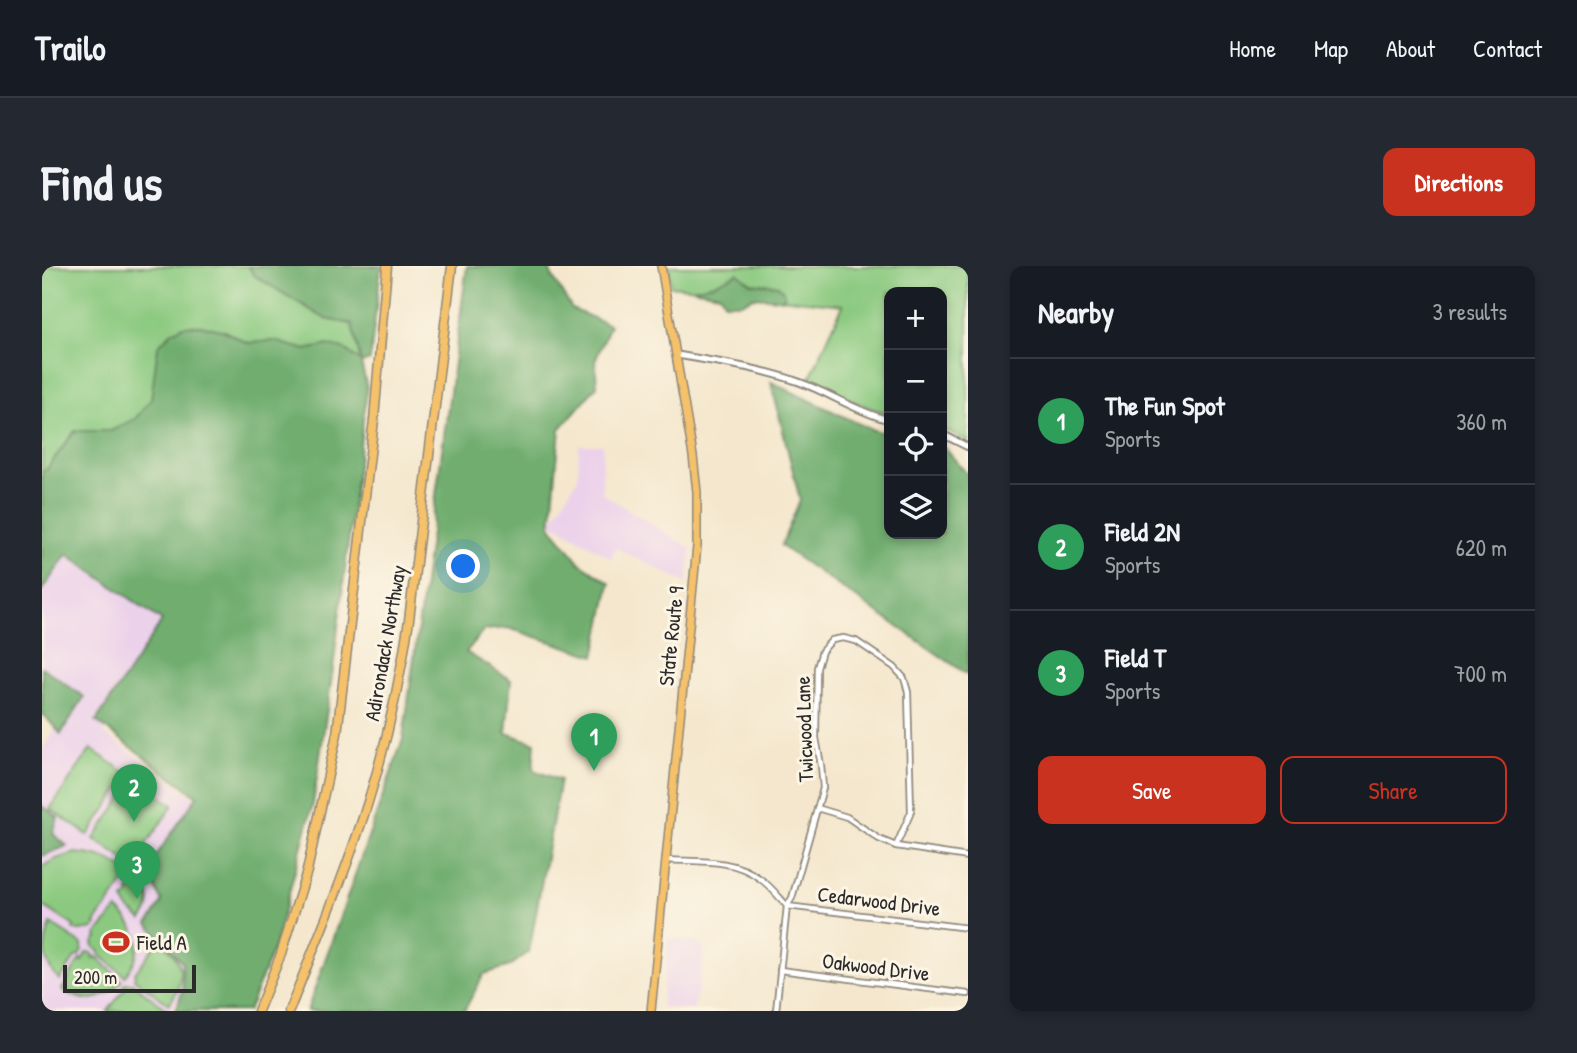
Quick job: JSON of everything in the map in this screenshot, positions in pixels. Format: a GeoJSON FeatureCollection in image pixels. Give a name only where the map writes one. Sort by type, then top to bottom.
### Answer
{"type":"FeatureCollection","features":[{"type":"Feature","properties":{"kind":"highway","name":"Adirondack Northway"},"geometry":{"type":"LineString","coordinates":[[258,1011],[281,954],[307,871],[337,734],[372,434],[387,266]]}},
{"type":"Feature","properties":{"kind":"highway","name":"Adirondack Northway"},"geometry":{"type":"LineString","coordinates":[[289,1011],[346,867],[368,802],[394,707],[410,620],[452,266]]}},
{"type":"Feature","properties":{"kind":"main road","name":"State Route 9"},"geometry":{"type":"LineString","coordinates":[[651,1011],[697,546],[697,492],[693,456],[661,266]]}},
{"type":"Feature","properties":{"kind":"street"},"geometry":{"type":"LineString","coordinates":[[677,355],[776,375],[825,393],[862,412],[884,419]]}},
{"type":"Feature","properties":{"kind":"street"},"geometry":{"type":"LineString","coordinates":[[947,436],[968,447]]}},
{"type":"Feature","properties":{"kind":"street","name":"Twicwood Lane"},"geometry":{"type":"LineString","coordinates":[[776,1011],[787,906],[792,898],[823,788],[816,738],[817,668],[822,650],[832,640],[843,638],[856,641],[894,667],[904,678],[908,692],[911,812],[896,846]]}},
{"type":"Feature","properties":{"kind":"street"},"geometry":{"type":"LineString","coordinates":[[817,808],[847,817],[879,839],[896,846],[968,857]]}},
{"type":"Feature","properties":{"kind":"street"},"geometry":{"type":"LineString","coordinates":[[667,860],[722,863],[743,868],[758,877],[787,906]]}},
{"type":"Feature","properties":{"kind":"street","name":"Cedarwood Drive"},"geometry":{"type":"LineString","coordinates":[[787,906],[968,928]]}},
{"type":"Feature","properties":{"kind":"street","name":"Oakwood Drive"},"geometry":{"type":"LineString","coordinates":[[780,970],[968,994]]}},
{"type":"Feature","properties":{"kind":"shaded area"},"geometry":{"type":"Polygon","coordinates":[[[579,445],[603,445],[602,493],[691,549],[687,583],[616,548],[611,558],[551,522],[578,478],[579,445]]]}},
{"type":"Feature","properties":{"kind":"shaded area"},"geometry":{"type":"Polygon","coordinates":[[[60,539],[175,621],[102,732],[195,798],[144,871],[172,898],[195,971],[171,1011],[42,1011],[42,750],[73,701],[42,679],[42,567],[60,539]]]}},
{"type":"Feature","properties":{"kind":"shaded area"},"geometry":{"type":"Polygon","coordinates":[[[669,938],[700,943],[704,951],[695,1005],[691,1010],[661,1007],[669,938]]]}},
{"type":"Feature","properties":{"kind":"green space"},"geometry":{"type":"Polygon","coordinates":[[[44,266],[248,266],[255,276],[326,319],[352,324],[361,363],[328,345],[306,350],[274,341],[247,343],[224,331],[201,325],[183,326],[171,333],[151,399],[135,419],[111,431],[75,431],[42,472],[44,266]]]}},
{"type":"Feature","properties":{"kind":"green space"},"geometry":{"type":"Polygon","coordinates":[[[248,266],[381,266],[370,360],[361,363],[367,388],[333,669],[313,804],[275,945],[248,1011],[176,1011],[183,988],[182,962],[148,924],[162,902],[147,869],[197,796],[96,721],[162,621],[67,554],[42,590],[42,472],[75,431],[111,431],[135,419],[151,399],[158,346],[183,326],[201,325],[224,331],[247,343],[274,341],[306,350],[328,345],[346,350],[361,362],[352,324],[326,319],[255,276],[248,266]]]}},
{"type":"Feature","properties":{"kind":"green space"},"geometry":{"type":"Polygon","coordinates":[[[467,266],[548,266],[572,309],[610,325],[595,361],[597,386],[560,429],[551,527],[580,563],[610,583],[595,656],[508,628],[484,630],[466,652],[511,680],[506,733],[535,743],[533,770],[560,780],[529,952],[510,966],[484,974],[464,1011],[307,1011],[403,739],[467,266]]]}},
{"type":"Feature","properties":{"kind":"green space"},"geometry":{"type":"Polygon","coordinates":[[[669,266],[968,266],[968,442],[947,432],[947,287],[884,287],[884,412],[857,403],[810,378],[843,305],[671,286],[669,266]]]}},
{"type":"Feature","properties":{"kind":"green space"},"geometry":{"type":"Polygon","coordinates":[[[738,273],[751,283],[777,285],[784,292],[784,298],[753,297],[741,303],[725,303],[720,294],[695,288],[714,284],[738,273]]]}},
{"type":"Feature","properties":{"kind":"green space"},"geometry":{"type":"Polygon","coordinates":[[[771,382],[870,429],[884,433],[884,539],[947,539],[947,450],[968,475],[968,675],[781,546],[800,500],[771,382]]]}},
{"type":"Feature","properties":{"kind":"green space"},"geometry":{"type":"Polygon","coordinates":[[[42,667],[84,697],[61,734],[42,713],[42,667]]]}},
{"type":"Feature","properties":{"kind":"green space"},"geometry":{"type":"Polygon","coordinates":[[[91,749],[129,775],[88,835],[50,809],[91,749]]]}},
{"type":"Feature","properties":{"kind":"green space"},"geometry":{"type":"Polygon","coordinates":[[[135,779],[173,805],[132,865],[94,839],[135,779]]]}},
{"type":"Feature","properties":{"kind":"green space"},"geometry":{"type":"Polygon","coordinates":[[[42,806],[58,818],[53,834],[67,846],[42,856],[42,806]]]}},
{"type":"Feature","properties":{"kind":"green space"},"geometry":{"type":"Polygon","coordinates":[[[76,853],[105,859],[130,874],[93,929],[83,931],[73,929],[74,926],[42,905],[42,868],[54,860],[76,853]]]}},
{"type":"Feature","properties":{"kind":"green space"},"geometry":{"type":"Polygon","coordinates":[[[138,880],[150,899],[142,920],[123,900],[138,880]]]}},
{"type":"Feature","properties":{"kind":"green space","name":"Field A"},"geometry":{"type":"Polygon","coordinates":[[[117,909],[131,924],[138,941],[136,958],[125,976],[99,954],[93,943],[96,935],[117,909]]]}},
{"type":"Feature","properties":{"kind":"green space"},"geometry":{"type":"Polygon","coordinates":[[[51,924],[82,944],[80,955],[76,956],[60,980],[50,968],[45,954],[51,924]]]}},
{"type":"Feature","properties":{"kind":"green space"},"geometry":{"type":"Polygon","coordinates":[[[159,940],[173,954],[180,969],[179,986],[169,1004],[134,979],[135,973],[159,940]]]}},
{"type":"Feature","properties":{"kind":"green space"},"geometry":{"type":"Polygon","coordinates":[[[90,952],[95,959],[97,957],[122,981],[108,993],[94,999],[79,998],[62,990],[86,953],[90,952]]]}},
{"type":"Feature","properties":{"kind":"green space"},"geometry":{"type":"Polygon","coordinates":[[[126,983],[132,983],[166,1009],[108,1011],[126,983]]]}},
{"type":"Feature","properties":{"kind":"place","name":"The Fun Spot"},"geometry":{"type":"Point","coordinates":[594,771]}},
{"type":"Feature","properties":{"kind":"place","name":"Field 2N"},"geometry":{"type":"Point","coordinates":[134,822]}},
{"type":"Feature","properties":{"kind":"place","name":"Field T"},"geometry":{"type":"Point","coordinates":[137,899]}},
{"type":"Feature","properties":{"kind":"place","name":"Field A"},"geometry":{"type":"Point","coordinates":[116,942]}}]}
